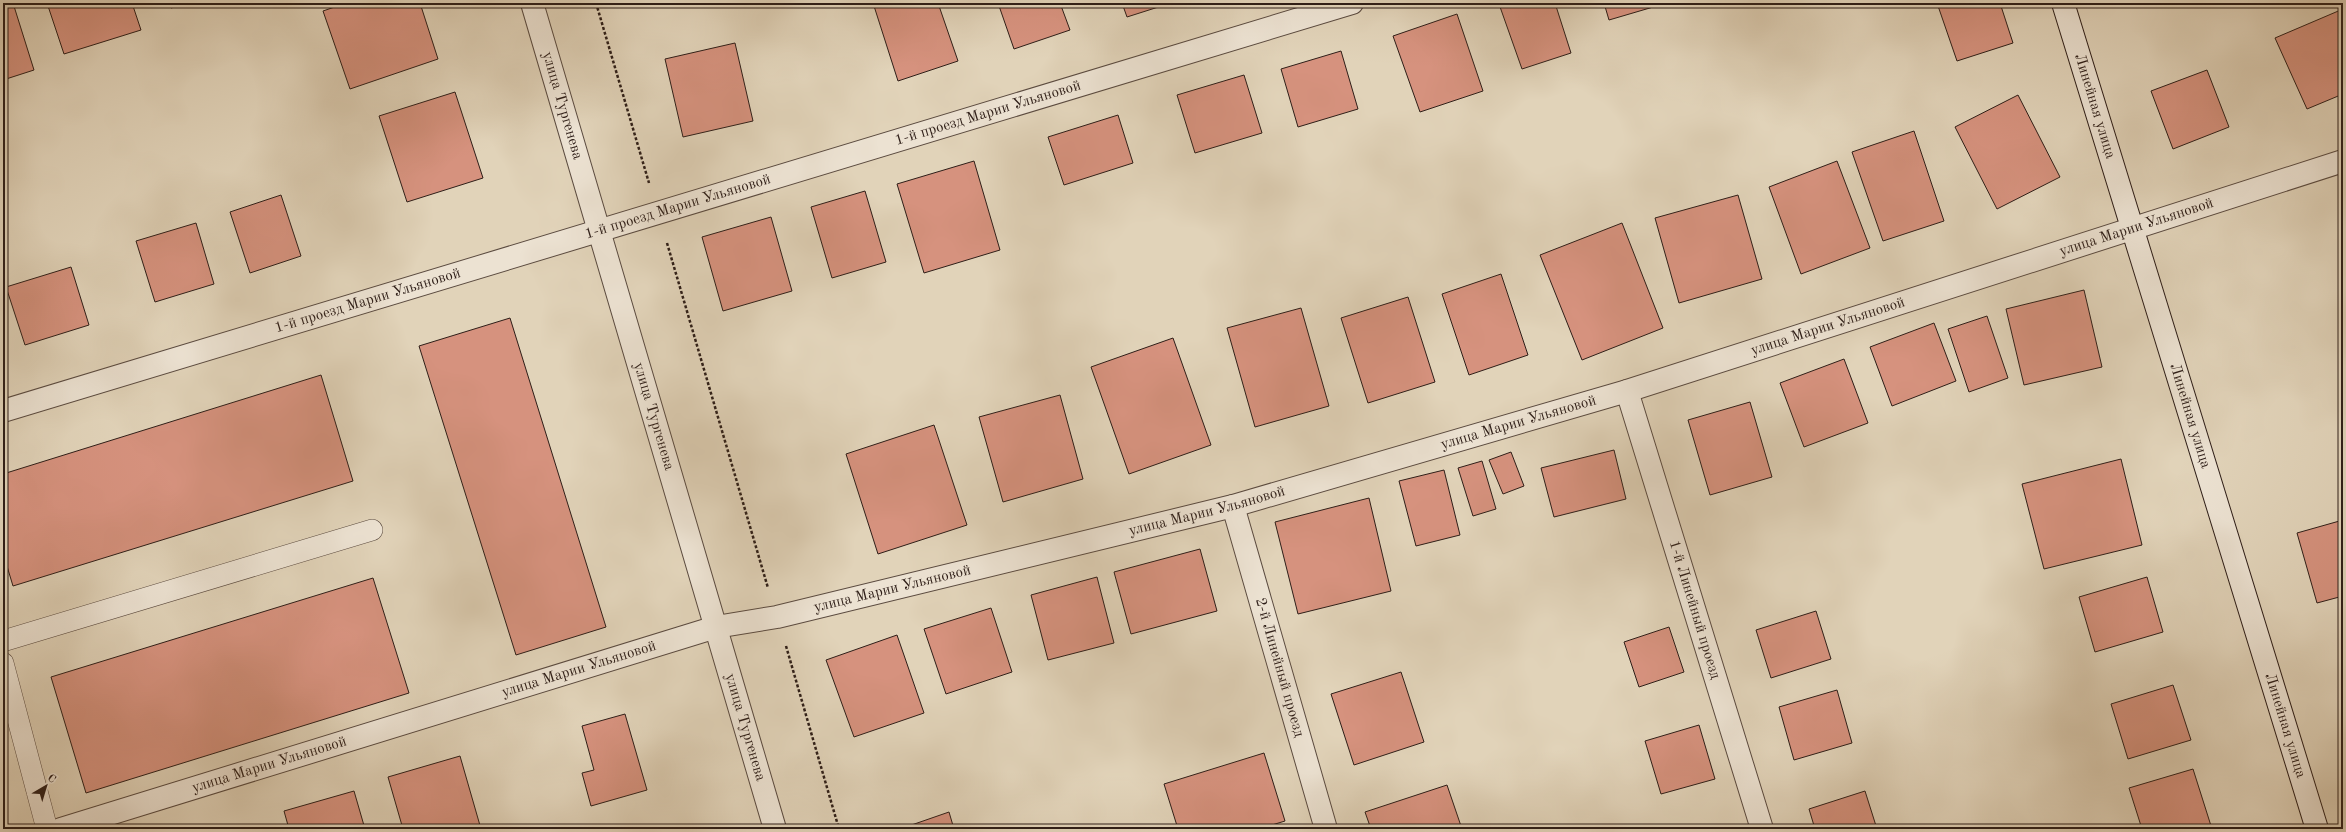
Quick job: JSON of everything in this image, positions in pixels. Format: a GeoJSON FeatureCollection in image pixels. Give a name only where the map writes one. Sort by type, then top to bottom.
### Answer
{"type":"FeatureCollection","features":[{"type":"Feature","properties":{"kind":"street","name":"улица Тургенева"},"geometry":{"type":"LineString","coordinates":[[532,3],[775,829]]}},
{"type":"Feature","properties":{"kind":"street","name":"1-й проезд Марии Ульяновой"},"geometry":{"type":"LineString","coordinates":[[3,410],[1352,3]]}},
{"type":"Feature","properties":{"kind":"street","name":"Линейная улица"},"geometry":{"type":"LineString","coordinates":[[2063,3],[2316,829]]}},
{"type":"Feature","properties":{"kind":"street","name":"улица Марии Ульяновой"},"geometry":{"type":"LineString","coordinates":[[61,829],[716,627],[777,617],[1233,506],[1627,391],[2343,161]]}},
{"type":"Feature","properties":{"kind":"street","name":"1-й Линейный проезд"},"geometry":{"type":"LineString","coordinates":[[1627,391],[1762,829]]}},
{"type":"Feature","properties":{"kind":"street","name":"2-й Линейный проезд"},"geometry":{"type":"LineString","coordinates":[[1233,506],[1326,829]]}},
{"type":"Feature","properties":{"kind":"lane"},"geometry":{"type":"LineString","coordinates":[[3,641],[372,530]]}},
{"type":"Feature","properties":{"kind":"lane"},"geometry":{"type":"LineString","coordinates":[[3,663],[47,829]]}},
{"type":"Feature","properties":{"kind":"path"},"geometry":{"type":"LineString","coordinates":[[596,3],[839,829]]}},
{"type":"Feature","properties":{"kind":"building"},"geometry":{"type":"Polygon","coordinates":[[[3,3],[13,3],[34,70],[3,80],[3,3]]]}},
{"type":"Feature","properties":{"kind":"building"},"geometry":{"type":"Polygon","coordinates":[[[47,3],[132,3],[141,30],[64,54],[47,3]]]}},
{"type":"Feature","properties":{"kind":"building"},"geometry":{"type":"Polygon","coordinates":[[[169,3],[189,3],[171,8],[169,3]]]}},
{"type":"Feature","properties":{"kind":"building"},"geometry":{"type":"Polygon","coordinates":[[[346,3],[420,3],[438,59],[350,89],[323,11],[346,3]]]}},
{"type":"Feature","properties":{"kind":"building"},"geometry":{"type":"Polygon","coordinates":[[[885,3],[938,3],[958,61],[898,81],[874,6],[885,3]]]}},
{"type":"Feature","properties":{"kind":"building"},"geometry":{"type":"Polygon","coordinates":[[[998,3],[1060,3],[1070,30],[1014,49],[998,3]]]}},
{"type":"Feature","properties":{"kind":"building"},"geometry":{"type":"Polygon","coordinates":[[[1122,3],[1171,3],[1127,17],[1122,3]]]}},
{"type":"Feature","properties":{"kind":"building"},"geometry":{"type":"Polygon","coordinates":[[[1555,3],[1571,53],[1522,69],[1499,4],[1555,3]]]}},
{"type":"Feature","properties":{"kind":"building"},"geometry":{"type":"Polygon","coordinates":[[[1604,3],[1660,3],[1660,5],[1609,20],[1604,3]]]}},
{"type":"Feature","properties":{"kind":"building"},"geometry":{"type":"Polygon","coordinates":[[[1937,3],[2000,3],[2013,43],[1957,61],[1937,3]]]}},
{"type":"Feature","properties":{"kind":"building"},"geometry":{"type":"Polygon","coordinates":[[[2343,9],[2343,94],[2307,109],[2275,38],[2343,9]]]}},
{"type":"Feature","properties":{"kind":"building"},"geometry":{"type":"Polygon","coordinates":[[[1457,14],[1483,91],[1420,112],[1393,36],[1457,14]]]}},
{"type":"Feature","properties":{"kind":"building"},"geometry":{"type":"Polygon","coordinates":[[[735,43],[753,121],[683,137],[665,59],[735,43]]]}},
{"type":"Feature","properties":{"kind":"building"},"geometry":{"type":"Polygon","coordinates":[[[1341,51],[1358,109],[1298,127],[1281,69],[1341,51]]]}},
{"type":"Feature","properties":{"kind":"building"},"geometry":{"type":"Polygon","coordinates":[[[2207,70],[2229,127],[2173,149],[2151,91],[2207,70]]]}},
{"type":"Feature","properties":{"kind":"building"},"geometry":{"type":"Polygon","coordinates":[[[1244,75],[1262,133],[1195,153],[1177,95],[1244,75]]]}},
{"type":"Feature","properties":{"kind":"building"},"geometry":{"type":"Polygon","coordinates":[[[455,92],[483,178],[407,202],[379,116],[455,92]]]}},
{"type":"Feature","properties":{"kind":"building"},"geometry":{"type":"Polygon","coordinates":[[[2018,95],[2060,177],[1997,209],[1955,127],[2018,95]]]}},
{"type":"Feature","properties":{"kind":"building"},"geometry":{"type":"Polygon","coordinates":[[[1118,115],[1133,163],[1064,185],[1048,137],[1118,115]]]}},
{"type":"Feature","properties":{"kind":"building"},"geometry":{"type":"Polygon","coordinates":[[[1914,131],[1944,221],[1883,241],[1852,152],[1914,131]]]}},
{"type":"Feature","properties":{"kind":"building"},"geometry":{"type":"Polygon","coordinates":[[[974,161],[1000,250],[924,273],[897,184],[974,161]]]}},
{"type":"Feature","properties":{"kind":"building"},"geometry":{"type":"Polygon","coordinates":[[[1837,161],[1870,248],[1801,274],[1769,187],[1837,161]]]}},
{"type":"Feature","properties":{"kind":"building"},"geometry":{"type":"Polygon","coordinates":[[[865,191],[886,262],[832,278],[811,207],[865,191]]]}},
{"type":"Feature","properties":{"kind":"building"},"geometry":{"type":"Polygon","coordinates":[[[281,195],[301,256],[250,273],[230,212],[281,195]]]}},
{"type":"Feature","properties":{"kind":"building"},"geometry":{"type":"Polygon","coordinates":[[[1738,195],[1762,279],[1679,303],[1655,218],[1738,195]]]}},
{"type":"Feature","properties":{"kind":"building"},"geometry":{"type":"Polygon","coordinates":[[[771,217],[792,291],[723,311],[702,237],[771,217]]]}},
{"type":"Feature","properties":{"kind":"building"},"geometry":{"type":"Polygon","coordinates":[[[196,223],[214,284],[155,302],[136,241],[196,223]]]}},
{"type":"Feature","properties":{"kind":"building"},"geometry":{"type":"Polygon","coordinates":[[[1622,223],[1663,328],[1582,360],[1540,255],[1622,223]]]}},
{"type":"Feature","properties":{"kind":"building"},"geometry":{"type":"Polygon","coordinates":[[[71,267],[89,325],[25,345],[6,287],[71,267]]]}},
{"type":"Feature","properties":{"kind":"building"},"geometry":{"type":"Polygon","coordinates":[[[1501,274],[1528,355],[1469,375],[1442,294],[1501,274]]]}},
{"type":"Feature","properties":{"kind":"building"},"geometry":{"type":"Polygon","coordinates":[[[2084,290],[2102,367],[2024,385],[2006,309],[2084,290]]]}},
{"type":"Feature","properties":{"kind":"building"},"geometry":{"type":"Polygon","coordinates":[[[1408,297],[1435,382],[1368,403],[1341,318],[1408,297]]]}},
{"type":"Feature","properties":{"kind":"building"},"geometry":{"type":"Polygon","coordinates":[[[1301,308],[1329,406],[1255,427],[1227,328],[1301,308]]]}},
{"type":"Feature","properties":{"kind":"building"},"geometry":{"type":"Polygon","coordinates":[[[1987,316],[2008,378],[1969,392],[1948,329],[1987,316]]]}},
{"type":"Feature","properties":{"kind":"building"},"geometry":{"type":"Polygon","coordinates":[[[510,318],[606,627],[516,655],[419,346],[510,318]]]}},
{"type":"Feature","properties":{"kind":"building"},"geometry":{"type":"Polygon","coordinates":[[[1934,323],[1956,381],[1892,406],[1870,347],[1934,323]]]}},
{"type":"Feature","properties":{"kind":"building"},"geometry":{"type":"Polygon","coordinates":[[[1173,338],[1211,445],[1129,474],[1091,367],[1173,338]]]}},
{"type":"Feature","properties":{"kind":"building"},"geometry":{"type":"Polygon","coordinates":[[[1844,359],[1868,423],[1804,447],[1780,383],[1844,359]]]}},
{"type":"Feature","properties":{"kind":"building"},"geometry":{"type":"Polygon","coordinates":[[[321,375],[353,481],[13,586],[3,553],[3,474],[321,375]]]}},
{"type":"Feature","properties":{"kind":"building"},"geometry":{"type":"Polygon","coordinates":[[[1060,395],[1083,479],[1003,502],[979,417],[1060,395]]]}},
{"type":"Feature","properties":{"kind":"building"},"geometry":{"type":"Polygon","coordinates":[[[1750,402],[1772,477],[1710,495],[1688,420],[1750,402]]]}},
{"type":"Feature","properties":{"kind":"building"},"geometry":{"type":"Polygon","coordinates":[[[934,425],[967,525],[878,554],[846,454],[934,425]]]}},
{"type":"Feature","properties":{"kind":"building"},"geometry":{"type":"Polygon","coordinates":[[[1614,450],[1626,499],[1554,517],[1541,468],[1614,450]]]}},
{"type":"Feature","properties":{"kind":"building"},"geometry":{"type":"Polygon","coordinates":[[[1511,452],[1524,486],[1503,494],[1489,460],[1511,452]]]}},
{"type":"Feature","properties":{"kind":"building"},"geometry":{"type":"Polygon","coordinates":[[[2121,459],[2142,545],[2044,569],[2022,484],[2121,459]]]}},
{"type":"Feature","properties":{"kind":"building"},"geometry":{"type":"Polygon","coordinates":[[[1482,461],[1496,509],[1473,516],[1458,468],[1482,461]]]}},
{"type":"Feature","properties":{"kind":"building"},"geometry":{"type":"Polygon","coordinates":[[[1444,470],[1460,535],[1416,546],[1399,481],[1444,470]]]}},
{"type":"Feature","properties":{"kind":"building"},"geometry":{"type":"Polygon","coordinates":[[[1369,498],[1391,591],[1298,614],[1275,522],[1369,498]]]}},
{"type":"Feature","properties":{"kind":"building"},"geometry":{"type":"Polygon","coordinates":[[[2343,520],[2343,596],[2317,603],[2297,533],[2343,520]]]}},
{"type":"Feature","properties":{"kind":"building"},"geometry":{"type":"Polygon","coordinates":[[[1200,549],[1217,611],[1131,634],[1114,572],[1200,549]]]}},
{"type":"Feature","properties":{"kind":"building"},"geometry":{"type":"Polygon","coordinates":[[[1097,577],[1114,643],[1048,660],[1031,595],[1097,577]]]}},
{"type":"Feature","properties":{"kind":"building"},"geometry":{"type":"Polygon","coordinates":[[[2147,577],[2163,632],[2095,652],[2079,597],[2147,577]]]}},
{"type":"Feature","properties":{"kind":"building"},"geometry":{"type":"Polygon","coordinates":[[[373,578],[409,693],[86,793],[51,677],[373,578]]]}},
{"type":"Feature","properties":{"kind":"building"},"geometry":{"type":"Polygon","coordinates":[[[991,608],[1012,672],[946,694],[924,629],[991,608]]]}},
{"type":"Feature","properties":{"kind":"building"},"geometry":{"type":"Polygon","coordinates":[[[1816,611],[1831,659],[1771,678],[1756,630],[1816,611]]]}},
{"type":"Feature","properties":{"kind":"building"},"geometry":{"type":"Polygon","coordinates":[[[1669,627],[1684,672],[1639,687],[1624,642],[1669,627]]]}},
{"type":"Feature","properties":{"kind":"building"},"geometry":{"type":"Polygon","coordinates":[[[897,635],[924,713],[854,737],[826,660],[897,635]]]}},
{"type":"Feature","properties":{"kind":"building"},"geometry":{"type":"Polygon","coordinates":[[[1401,672],[1424,742],[1354,765],[1331,694],[1401,672]]]}},
{"type":"Feature","properties":{"kind":"building"},"geometry":{"type":"Polygon","coordinates":[[[2173,685],[2191,740],[2128,759],[2111,704],[2173,685]]]}},
{"type":"Feature","properties":{"kind":"building"},"geometry":{"type":"Polygon","coordinates":[[[1837,690],[1852,743],[1794,760],[1779,707],[1837,690]]]}},
{"type":"Feature","properties":{"kind":"building"},"geometry":{"type":"Polygon","coordinates":[[[625,714],[647,790],[591,806],[582,773],[594,770],[582,726],[625,714]]]}},
{"type":"Feature","properties":{"kind":"building"},"geometry":{"type":"Polygon","coordinates":[[[1699,725],[1715,779],[1661,794],[1645,741],[1699,725]]]}},
{"type":"Feature","properties":{"kind":"building"},"geometry":{"type":"Polygon","coordinates":[[[1264,753],[1285,821],[1259,829],[1178,829],[1164,784],[1264,753]]]}},
{"type":"Feature","properties":{"kind":"building"},"geometry":{"type":"Polygon","coordinates":[[[460,756],[481,829],[403,829],[388,777],[460,756]]]}},
{"type":"Feature","properties":{"kind":"building"},"geometry":{"type":"Polygon","coordinates":[[[2193,769],[2212,829],[2142,829],[2129,788],[2193,769]]]}},
{"type":"Feature","properties":{"kind":"building"},"geometry":{"type":"Polygon","coordinates":[[[1447,785],[1462,829],[1371,829],[1365,812],[1447,785]]]}},
{"type":"Feature","properties":{"kind":"building"},"geometry":{"type":"Polygon","coordinates":[[[354,791],[365,829],[289,829],[284,811],[354,791]]]}},
{"type":"Feature","properties":{"kind":"building"},"geometry":{"type":"Polygon","coordinates":[[[1865,791],[1877,829],[1815,829],[1809,809],[1865,791]]]}},
{"type":"Feature","properties":{"kind":"building"},"geometry":{"type":"Polygon","coordinates":[[[949,812],[954,829],[900,829],[949,812]]]}}]}
